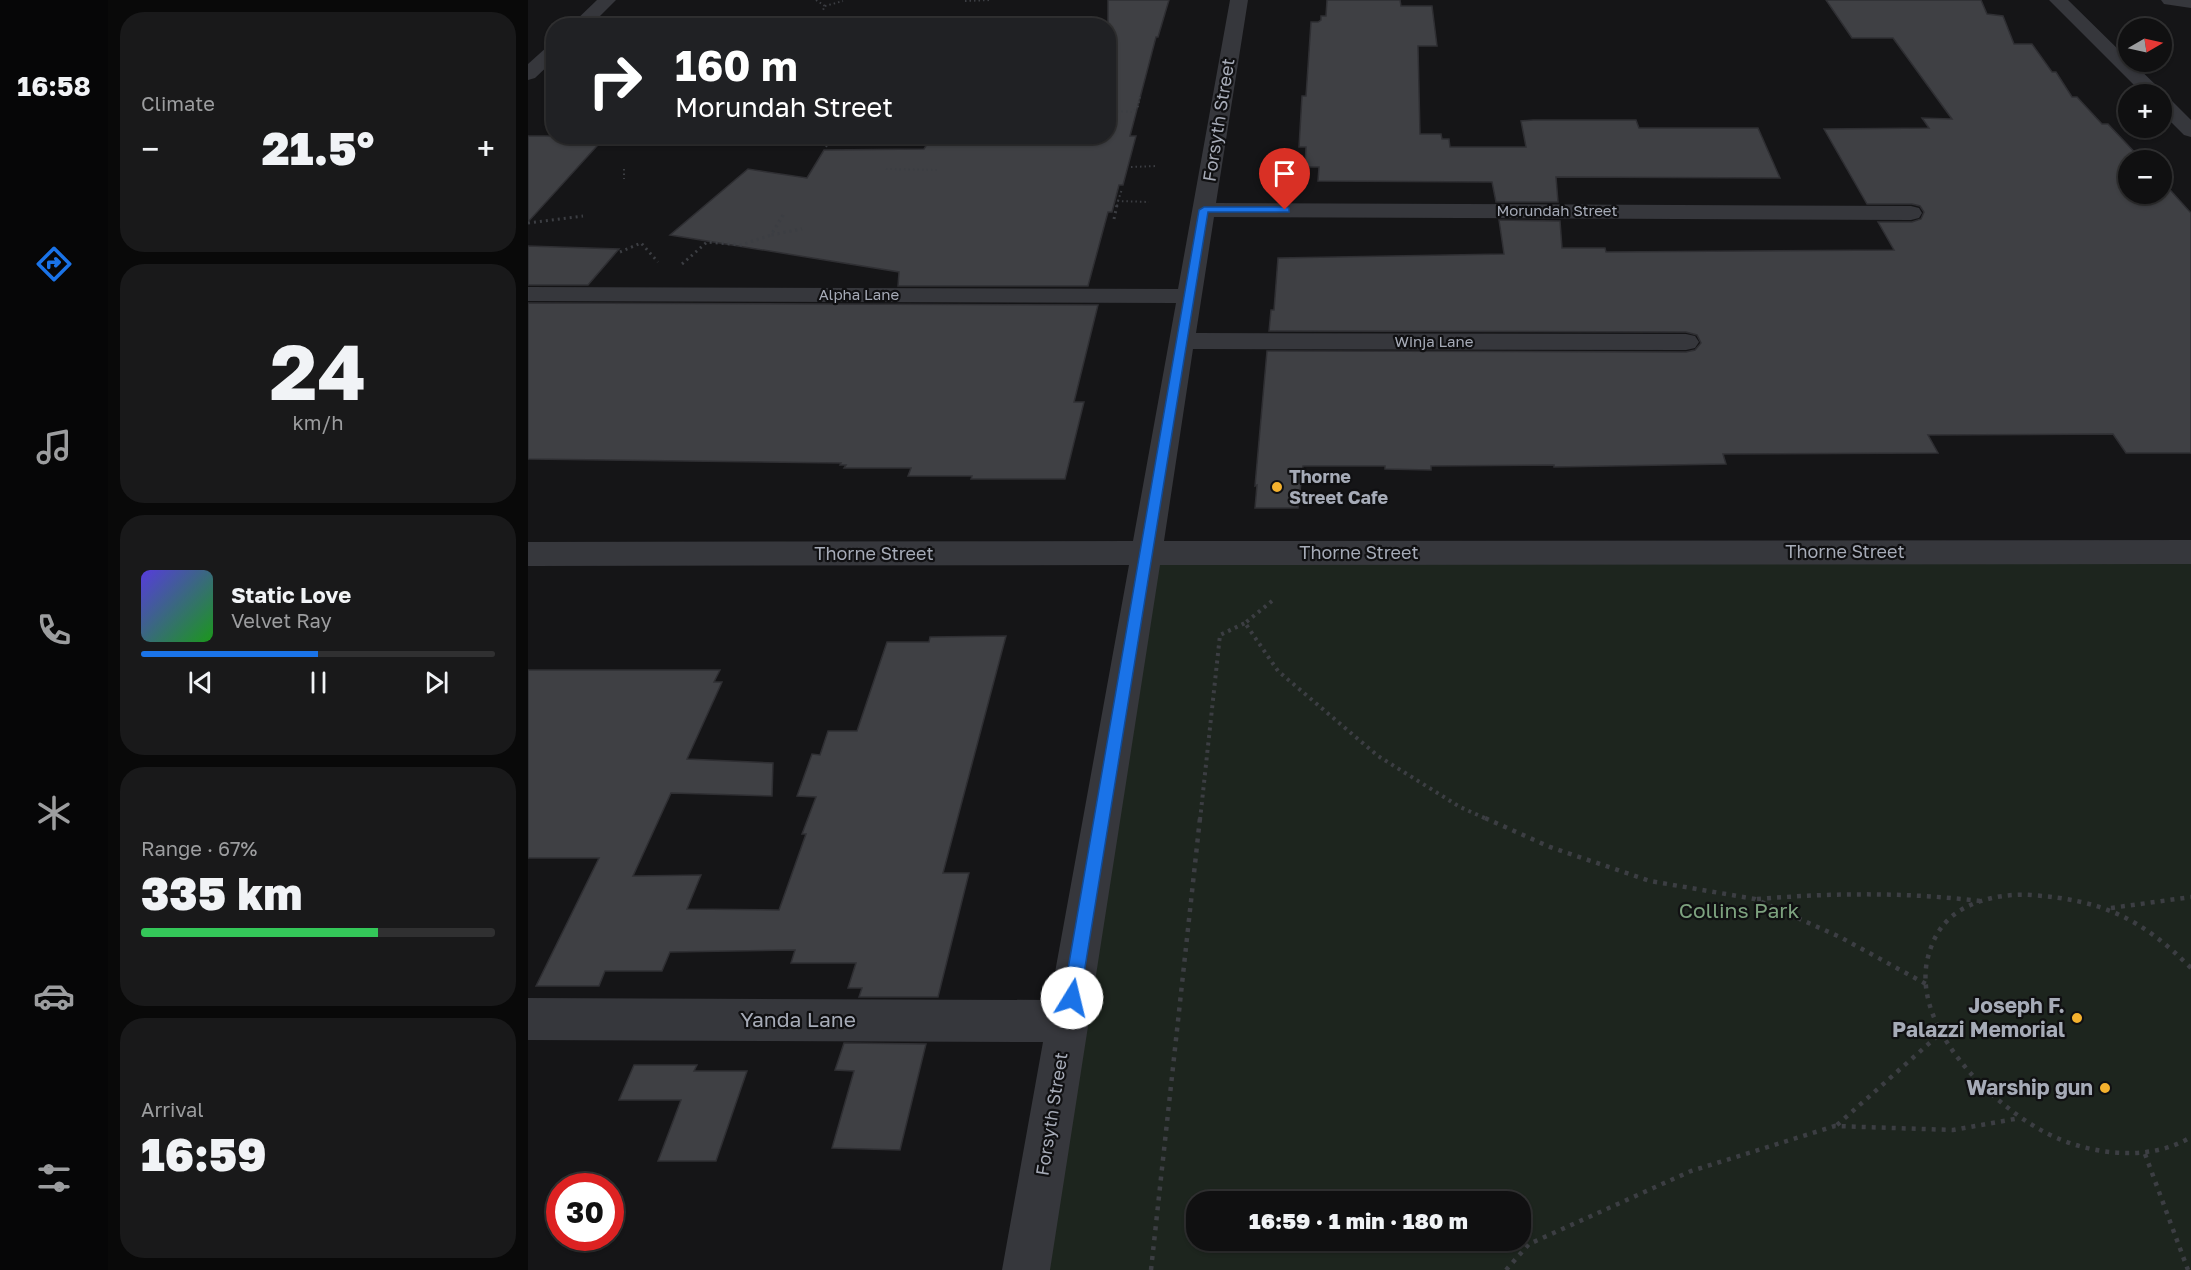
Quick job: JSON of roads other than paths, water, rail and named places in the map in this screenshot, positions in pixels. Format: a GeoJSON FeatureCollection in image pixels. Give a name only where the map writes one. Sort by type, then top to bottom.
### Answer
{"type":"FeatureCollection","features":[{"type":"Feature","properties":{"kind":"street"},"geometry":{"type":"LineString","coordinates":[[588,18],[607,0]]}},
{"type":"Feature","properties":{"kind":"street","name":"Forsyth Street"},"geometry":{"type":"LineString","coordinates":[[1026,1270],[1239,0]]}},
{"type":"Feature","properties":{"kind":"street"},"geometry":{"type":"LineString","coordinates":[[2058,0],[2144,84]]}},
{"type":"Feature","properties":{"kind":"street"},"geometry":{"type":"LineString","coordinates":[[2170,0],[2191,3]]}},
{"type":"Feature","properties":{"kind":"street"},"geometry":{"type":"LineString","coordinates":[[528,74],[546,57]]}},
{"type":"Feature","properties":{"kind":"street"},"geometry":{"type":"LineString","coordinates":[[2172,112],[2191,131]]}},
{"type":"Feature","properties":{"kind":"street","name":"Morundah Street"},"geometry":{"type":"LineString","coordinates":[[1204,210],[1911,213]]}},
{"type":"Feature","properties":{"kind":"street","name":"Alpha Lane"},"geometry":{"type":"LineString","coordinates":[[528,294],[1189,296]]}},
{"type":"Feature","properties":{"kind":"street","name":"Winja Lane"},"geometry":{"type":"LineString","coordinates":[[1182,342],[1686,342]]}},
{"type":"Feature","properties":{"kind":"street","name":"Thorne Street"},"geometry":{"type":"LineString","coordinates":[[528,554],[2191,552]]}},
{"type":"Feature","properties":{"kind":"street","name":"Yanda Lane"},"geometry":{"type":"LineString","coordinates":[[528,1019],[1068,1021]]}},
{"type":"Feature","properties":{"kind":"place","name":"Thorne Street Cafe"},"geometry":{"type":"Point","coordinates":[1277,487]}},
{"type":"Feature","properties":{"kind":"place","name":"Joseph F. Palazzi Memorial"},"geometry":{"type":"Point","coordinates":[2077,1018]}},
{"type":"Feature","properties":{"kind":"place","name":"Warship gun"},"geometry":{"type":"Point","coordinates":[2105,1088]}},
{"type":"Feature","properties":{"kind":"park label","name":"Collins Park"},"geometry":{"type":"Point","coordinates":[1739,911]}}]}
